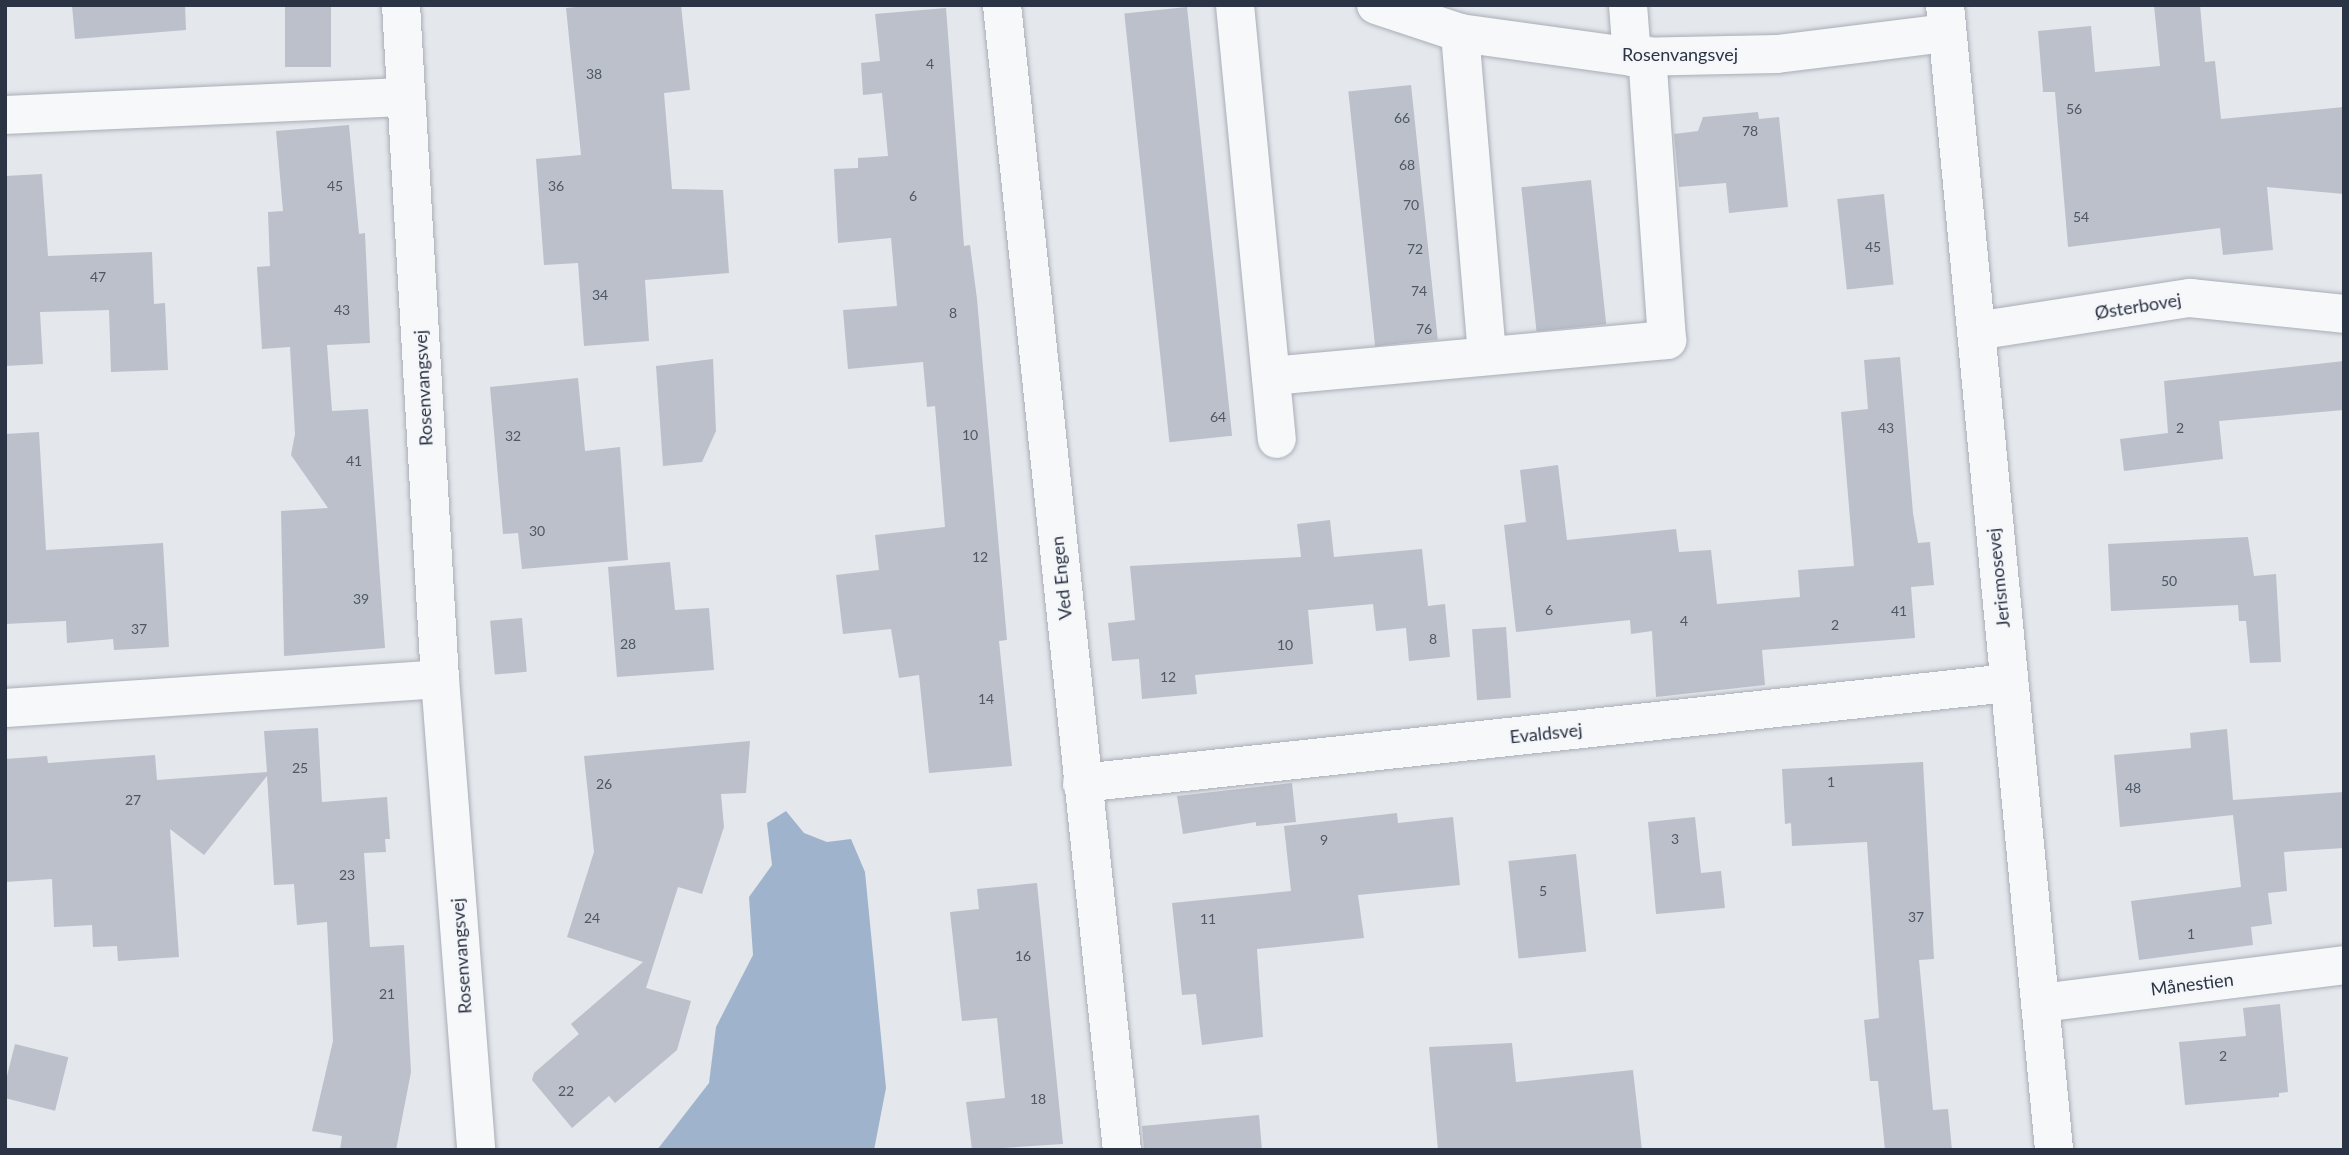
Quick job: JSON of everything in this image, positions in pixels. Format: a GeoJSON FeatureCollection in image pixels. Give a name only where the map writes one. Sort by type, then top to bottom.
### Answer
{"type":"FeatureCollection","features":[{"type":"Feature","properties":{"kind":"street","name":"Rosenvangsvej"},"geometry":{"type":"LineString","coordinates":[[401,5],[440,679],[476,1150]]}},
{"type":"Feature","properties":{"kind":"street","name":"Ved Engen"},"geometry":{"type":"LineString","coordinates":[[1002,5],[1122,1150]]}},
{"type":"Feature","properties":{"kind":"street"},"geometry":{"type":"LineString","coordinates":[[1235,5],[1277,439]]}},
{"type":"Feature","properties":{"kind":"street","name":"Rosenvangsvej"},"geometry":{"type":"LineString","coordinates":[[1376,5],[1460,33],[1639,56],[1777,54],[1946,19]]}},
{"type":"Feature","properties":{"kind":"street"},"geometry":{"type":"LineString","coordinates":[[1271,376],[1667,340],[1639,56],[1628,5]]}},
{"type":"Feature","properties":{"kind":"street","name":"Jerismosevej"},"geometry":{"type":"LineString","coordinates":[[1946,19],[2054,1150]]}},
{"type":"Feature","properties":{"kind":"street"},"geometry":{"type":"LineString","coordinates":[[1460,33],[1487,356]]}},
{"type":"Feature","properties":{"kind":"street"},"geometry":{"type":"LineString","coordinates":[[5,115],[406,97]]}},
{"type":"Feature","properties":{"kind":"street","name":"Østerbovej"},"geometry":{"type":"LineString","coordinates":[[1976,331],[2190,298],[2344,314]]}},
{"type":"Feature","properties":{"kind":"street"},"geometry":{"type":"LineString","coordinates":[[5,708],[440,679]]}},
{"type":"Feature","properties":{"kind":"street","name":"Evaldsvej"},"geometry":{"type":"LineString","coordinates":[[1082,783],[2009,683]]}},
{"type":"Feature","properties":{"kind":"street","name":"Månestien"},"geometry":{"type":"LineString","coordinates":[[2041,1003],[2344,965]]}},
{"type":"Feature","properties":{"kind":"water"},"geometry":{"type":"Polygon","coordinates":[[[786,811],[804,833],[827,842],[851,839],[865,872],[886,1088],[874,1150],[657,1150],[709,1083],[716,1027],[753,955],[749,897],[772,865],[767,823],[786,811]]]}},
{"type":"Feature","properties":{"kind":"building"},"geometry":{"type":"Polygon","coordinates":[[[72,5],[185,5],[186,30],[75,39],[72,5]]]}},
{"type":"Feature","properties":{"kind":"building"},"geometry":{"type":"Polygon","coordinates":[[[285,5],[331,5],[331,67],[285,67],[285,5]]]}},
{"type":"Feature","properties":{"kind":"building"},"geometry":{"type":"Polygon","coordinates":[[[594,5],[681,5],[690,90],[664,93],[672,189],[723,190],[729,273],[645,280],[649,341],[584,346],[578,263],[544,265],[536,159],[581,155],[566,8],[594,5]]]}},
{"type":"Feature","properties":{"kind":"building"},"geometry":{"type":"Polygon","coordinates":[[[2154,5],[2200,5],[2205,62],[2215,61],[2221,119],[2344,107],[2344,194],[2267,187],[2273,250],[2223,255],[2220,228],[2068,247],[2055,92],[2043,92],[2038,31],[2091,26],[2095,72],[2160,66],[2154,5]]]}},
{"type":"Feature","properties":{"kind":"building"},"geometry":{"type":"Polygon","coordinates":[[[1187,7],[1232,436],[1169,442],[1124,14],[1187,7]]]}},
{"type":"Feature","properties":{"kind":"building"},"geometry":{"type":"Polygon","coordinates":[[[946,8],[964,246],[970,245],[977,299],[1007,640],[999,641],[1012,766],[929,773],[919,675],[899,678],[891,629],[843,634],[836,575],[879,570],[875,535],[945,527],[935,406],[927,407],[923,362],[848,369],[843,310],[897,306],[891,238],[838,243],[834,169],[858,168],[858,158],[888,156],[882,93],[863,95],[861,63],[880,61],[875,14],[946,8]]]}},
{"type":"Feature","properties":{"kind":"building"},"geometry":{"type":"Polygon","coordinates":[[[1411,85],[1438,340],[1375,346],[1348,92],[1411,85]]]}},
{"type":"Feature","properties":{"kind":"building"},"geometry":{"type":"Polygon","coordinates":[[[1758,112],[1759,119],[1779,117],[1788,207],[1729,213],[1726,183],[1679,187],[1674,134],[1698,131],[1703,117],[1758,112]]]}},
{"type":"Feature","properties":{"kind":"building"},"geometry":{"type":"Polygon","coordinates":[[[349,125],[359,234],[365,233],[370,343],[327,345],[332,411],[368,409],[385,648],[284,656],[281,511],[328,508],[291,455],[295,434],[290,347],[262,349],[257,267],[270,266],[268,212],[283,211],[276,131],[349,125]]]}},
{"type":"Feature","properties":{"kind":"building"},"geometry":{"type":"Polygon","coordinates":[[[42,174],[48,256],[152,252],[154,304],[165,303],[168,370],[111,372],[109,310],[40,312],[43,364],[5,366],[5,176],[42,174]]]}},
{"type":"Feature","properties":{"kind":"building"},"geometry":{"type":"Polygon","coordinates":[[[1591,180],[1606,324],[1537,332],[1521,187],[1591,180]]]}},
{"type":"Feature","properties":{"kind":"building"},"geometry":{"type":"Polygon","coordinates":[[[1884,194],[1894,285],[1847,289],[1837,199],[1884,194]]]}},
{"type":"Feature","properties":{"kind":"building"},"geometry":{"type":"Polygon","coordinates":[[[1900,357],[1913,513],[1918,543],[1930,542],[1934,585],[1911,587],[1915,638],[1762,650],[1765,685],[1656,697],[1652,631],[1631,634],[1630,620],[1516,632],[1504,525],[1526,522],[1520,470],[1558,465],[1567,540],[1676,529],[1679,552],[1711,550],[1717,604],[1800,597],[1798,570],[1854,566],[1841,412],[1868,409],[1864,360],[1900,357]]]}},
{"type":"Feature","properties":{"kind":"building"},"geometry":{"type":"Polygon","coordinates":[[[713,359],[716,431],[702,462],[663,466],[656,366],[713,359]]]}},
{"type":"Feature","properties":{"kind":"building"},"geometry":{"type":"Polygon","coordinates":[[[2344,361],[2344,410],[2219,421],[2223,459],[2124,471],[2120,439],[2168,433],[2164,381],[2344,361]]]}},
{"type":"Feature","properties":{"kind":"building"},"geometry":{"type":"Polygon","coordinates":[[[578,378],[585,451],[620,447],[628,560],[522,569],[518,533],[503,534],[490,387],[578,378]]]}},
{"type":"Feature","properties":{"kind":"building"},"geometry":{"type":"Polygon","coordinates":[[[39,432],[46,550],[163,543],[169,647],[114,650],[113,639],[67,643],[66,621],[5,624],[5,434],[39,432]]]}},
{"type":"Feature","properties":{"kind":"building"},"geometry":{"type":"Polygon","coordinates":[[[1330,520],[1334,557],[1422,549],[1428,606],[1445,604],[1450,657],[1409,661],[1406,628],[1376,631],[1373,604],[1308,610],[1313,664],[1195,675],[1197,694],[1142,699],[1139,659],[1112,661],[1108,623],[1135,620],[1130,566],[1301,557],[1297,524],[1330,520]]]}},
{"type":"Feature","properties":{"kind":"building"},"geometry":{"type":"Polygon","coordinates":[[[2248,537],[2254,576],[2276,574],[2281,662],[2250,663],[2246,621],[2239,621],[2238,605],[2111,611],[2108,544],[2248,537]]]}},
{"type":"Feature","properties":{"kind":"building"},"geometry":{"type":"Polygon","coordinates":[[[670,562],[675,610],[709,608],[714,670],[617,677],[608,567],[670,562]]]}},
{"type":"Feature","properties":{"kind":"building"},"geometry":{"type":"Polygon","coordinates":[[[522,618],[527,672],[495,675],[490,621],[522,618]]]}},
{"type":"Feature","properties":{"kind":"building"},"geometry":{"type":"Polygon","coordinates":[[[1506,627],[1511,698],[1477,700],[1472,629],[1506,627]]]}},
{"type":"Feature","properties":{"kind":"building"},"geometry":{"type":"Polygon","coordinates":[[[318,728],[322,802],[387,797],[390,839],[385,839],[386,852],[364,853],[370,947],[404,945],[411,1072],[396,1150],[340,1150],[342,1136],[312,1131],[333,1041],[327,922],[297,925],[294,884],[274,885],[267,776],[204,855],[170,829],[179,957],[118,961],[117,946],[93,947],[92,925],[54,927],[52,879],[5,882],[5,759],[47,756],[48,763],[155,755],[157,780],[267,772],[264,731],[318,728]]]}},
{"type":"Feature","properties":{"kind":"building"},"geometry":{"type":"Polygon","coordinates":[[[2227,729],[2233,800],[2344,792],[2344,848],[2284,852],[2287,891],[2268,893],[2272,924],[2251,927],[2253,945],[2139,960],[2131,901],[2241,887],[2233,815],[2120,827],[2114,755],[2191,748],[2190,733],[2227,729]]]}},
{"type":"Feature","properties":{"kind":"building"},"geometry":{"type":"Polygon","coordinates":[[[750,741],[746,793],[721,794],[724,827],[702,894],[678,887],[646,988],[691,1001],[677,1050],[615,1103],[609,1096],[572,1128],[532,1080],[534,1073],[579,1034],[571,1024],[643,962],[567,937],[594,852],[584,756],[750,741]]]}},
{"type":"Feature","properties":{"kind":"building"},"geometry":{"type":"Polygon","coordinates":[[[1923,762],[1934,959],[1919,960],[1933,1110],[1948,1109],[1952,1150],[1885,1150],[1878,1081],[1870,1081],[1864,1020],[1879,1018],[1867,842],[1792,846],[1791,823],[1785,824],[1782,769],[1923,762]]]}},
{"type":"Feature","properties":{"kind":"building"},"geometry":{"type":"Polygon","coordinates":[[[1292,783],[1296,822],[1256,826],[1256,822],[1183,834],[1177,796],[1292,783]]]}},
{"type":"Feature","properties":{"kind":"building"},"geometry":{"type":"Polygon","coordinates":[[[1397,813],[1398,823],[1453,817],[1460,885],[1358,895],[1364,938],[1257,949],[1263,1037],[1202,1045],[1196,994],[1182,995],[1172,903],[1291,891],[1284,826],[1397,813]]]}},
{"type":"Feature","properties":{"kind":"building"},"geometry":{"type":"Polygon","coordinates":[[[1695,817],[1701,873],[1721,871],[1725,908],[1656,914],[1648,822],[1695,817]]]}},
{"type":"Feature","properties":{"kind":"building"},"geometry":{"type":"Polygon","coordinates":[[[1576,854],[1586,951],[1519,959],[1508,861],[1576,854]]]}},
{"type":"Feature","properties":{"kind":"building"},"geometry":{"type":"Polygon","coordinates":[[[1037,883],[1063,1144],[972,1150],[966,1102],[1005,1098],[997,1018],[962,1021],[950,912],[979,909],[977,889],[1037,883]]]}},
{"type":"Feature","properties":{"kind":"building"},"geometry":{"type":"Polygon","coordinates":[[[2280,1004],[2288,1092],[2279,1093],[2279,1097],[2185,1105],[2179,1042],[2246,1036],[2243,1008],[2280,1004]]]}},
{"type":"Feature","properties":{"kind":"building"},"geometry":{"type":"Polygon","coordinates":[[[1512,1043],[1516,1082],[1633,1070],[1642,1150],[1438,1150],[1429,1047],[1512,1043]]]}},
{"type":"Feature","properties":{"kind":"building"},"geometry":{"type":"Polygon","coordinates":[[[15,1044],[68,1057],[55,1111],[5,1098],[5,1084],[15,1044]]]}},
{"type":"Feature","properties":{"kind":"building"},"geometry":{"type":"Polygon","coordinates":[[[1259,1115],[1262,1150],[1144,1150],[1142,1126],[1259,1115]]]}}]}
